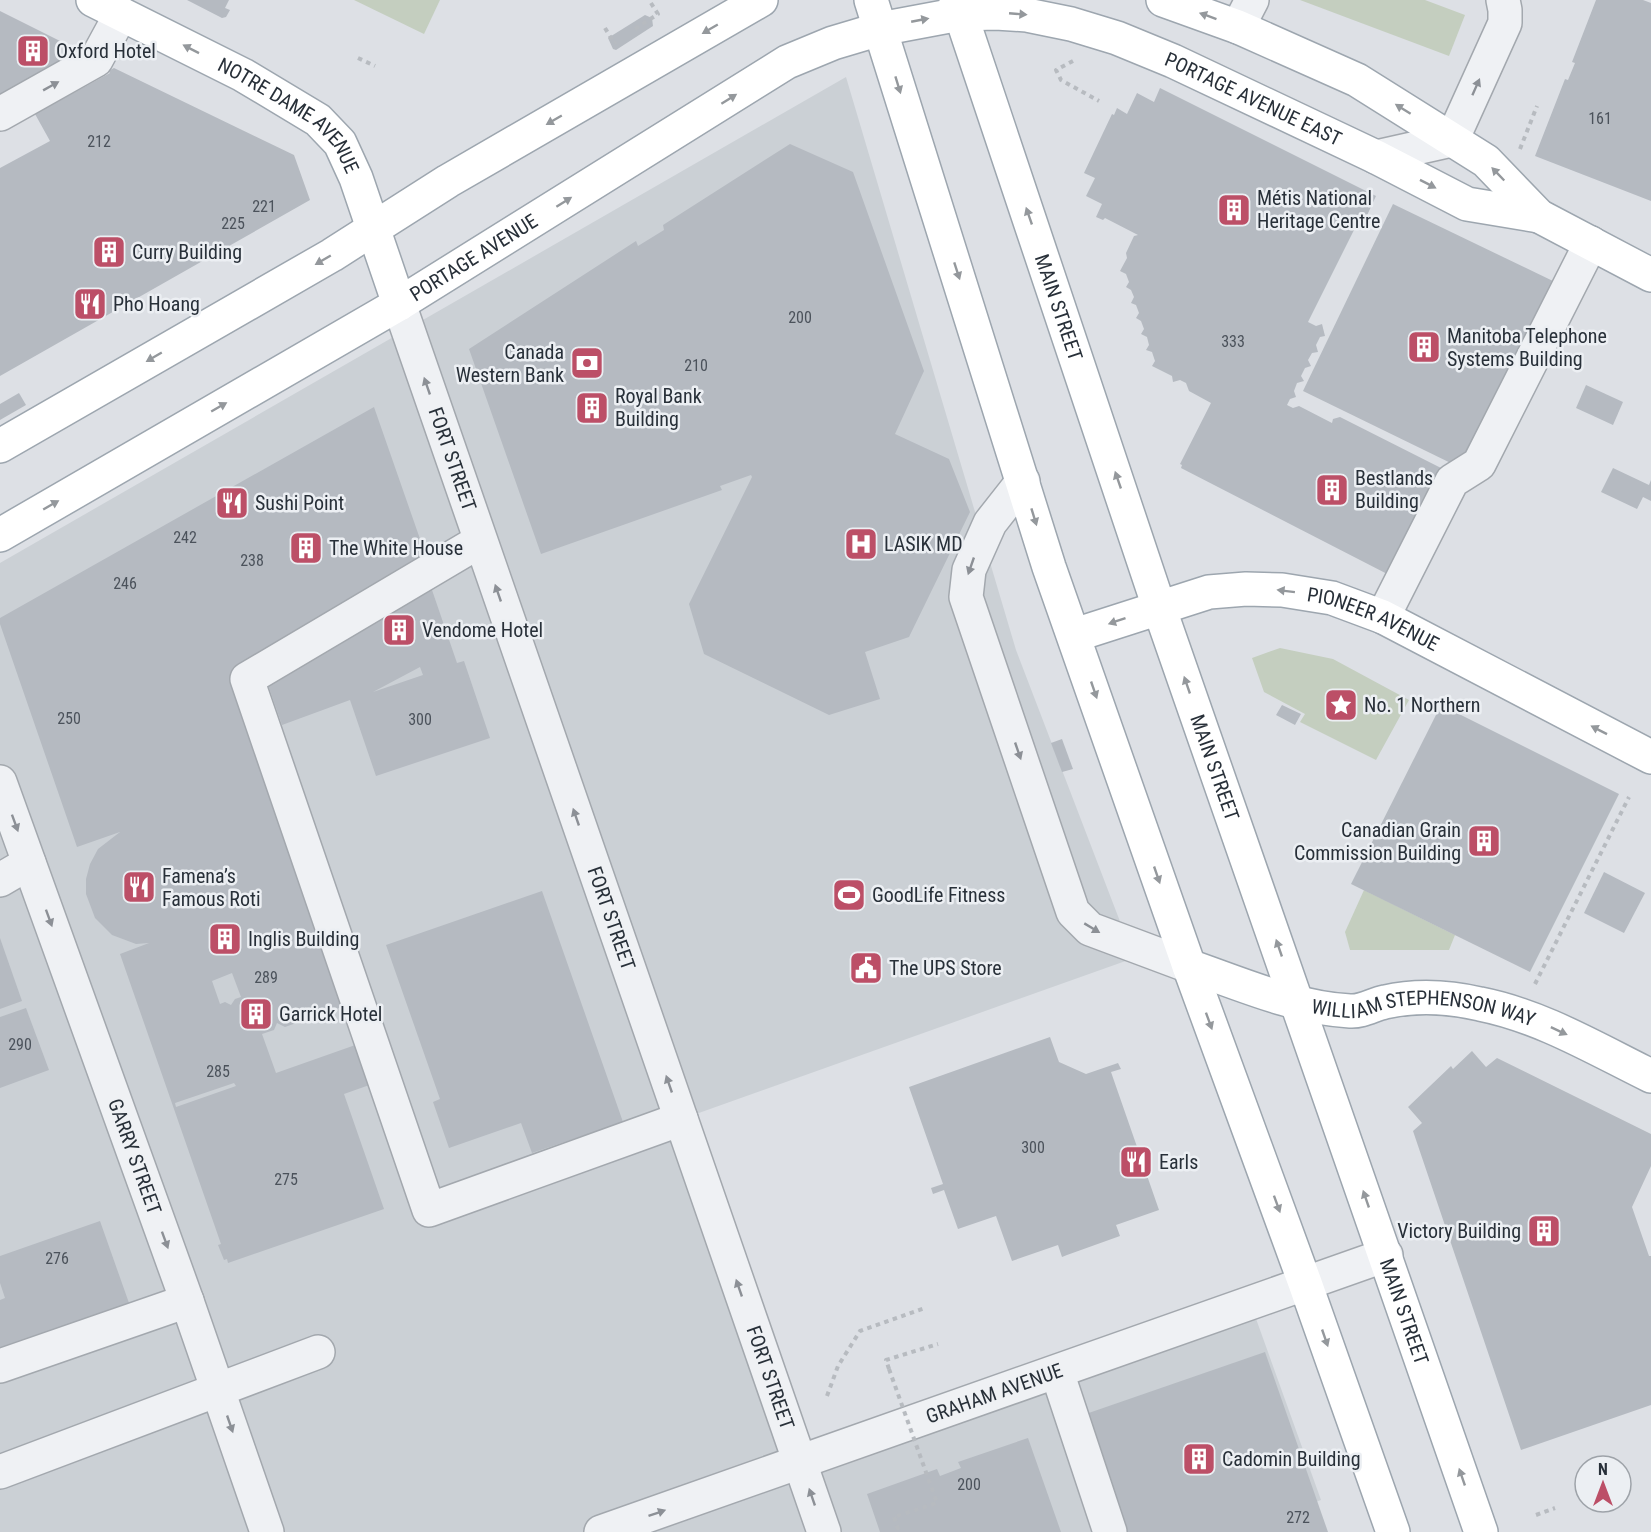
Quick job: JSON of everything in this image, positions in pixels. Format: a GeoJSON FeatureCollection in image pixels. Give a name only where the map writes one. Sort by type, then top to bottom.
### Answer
{"type":"FeatureCollection","features":[{"type":"Feature","properties":{"kind":"main road"},"geometry":{"type":"LineString","coordinates":[[0,446],[373,230],[448,181],[760,0]]}},
{"type":"Feature","properties":{"kind":"main road","name":"PORTAGE AVENUE EAST"},"geometry":{"type":"LineString","coordinates":[[1163,0],[1245,14],[1357,80],[1486,161],[1539,216]]}},
{"type":"Feature","properties":{"kind":"main road","name":"NOTRE DAME AVENUE"},"geometry":{"type":"LineString","coordinates":[[107,7],[243,75],[318,120],[340,143],[357,178],[399,304]]}},
{"type":"Feature","properties":{"kind":"main road","name":"PORTAGE AVENUE EAST"},"geometry":{"type":"LineString","coordinates":[[958,7],[1027,15],[1071,24],[1117,38],[1173,61],[1376,157],[1467,204],[1539,216],[1651,275]]}},
{"type":"Feature","properties":{"kind":"main road","name":"PORTAGE AVENUE"},"geometry":{"type":"LineString","coordinates":[[0,534],[399,304],[787,62],[833,43],[876,15],[958,7]]}},
{"type":"Feature","properties":{"kind":"main road","name":"MAIN STREET"},"geometry":{"type":"LineString","coordinates":[[958,7],[1159,607],[1481,1532]]}},
{"type":"Feature","properties":{"kind":"main road"},"geometry":{"type":"LineString","coordinates":[[876,15],[1049,567],[1075,635],[1189,966],[1393,1532]]}},
{"type":"Feature","properties":{"kind":"main road","name":"PIONEER AVENUE"},"geometry":{"type":"LineString","coordinates":[[1075,635],[1209,592],[1246,589],[1282,590],[1332,598],[1383,617],[1651,757]]}},
{"type":"Feature","properties":{"kind":"main road","name":"WILLIAM STEPHENSON WAY"},"geometry":{"type":"LineString","coordinates":[[1189,966],[1298,1004],[1353,1011],[1387,1001],[1440,998],[1481,1004],[1521,1015],[1552,1028],[1651,1076]]}},
{"type":"Feature","properties":{"kind":"street"},"geometry":{"type":"LineString","coordinates":[[1376,157],[1452,140],[1505,23],[1503,0]]}},
{"type":"Feature","properties":{"kind":"street"},"geometry":{"type":"LineString","coordinates":[[0,114],[96,60],[107,7]]}},
{"type":"Feature","properties":{"kind":"street"},"geometry":{"type":"LineString","coordinates":[[1383,617],[1452,482],[1479,464],[1591,243]]}},
{"type":"Feature","properties":{"kind":"street","name":"FORT STREET"},"geometry":{"type":"LineString","coordinates":[[399,304],[824,1532]]}},
{"type":"Feature","properties":{"kind":"street"},"geometry":{"type":"LineString","coordinates":[[1023,481],[990,523],[969,570],[966,597],[1069,901],[1073,912],[1090,929],[1189,966]]}},
{"type":"Feature","properties":{"kind":"street"},"geometry":{"type":"LineString","coordinates":[[480,541],[247,679],[429,1210],[681,1119]]}},
{"type":"Feature","properties":{"kind":"street","name":"GARRY STREET"},"geometry":{"type":"LineString","coordinates":[[0,782],[188,1301],[267,1532]]}},
{"type":"Feature","properties":{"kind":"street"},"geometry":{"type":"LineString","coordinates":[[0,880],[29,863]]}},
{"type":"Feature","properties":{"kind":"street","name":"GRAHAM AVENUE"},"geometry":{"type":"LineString","coordinates":[[601,1532],[1386,1255]]}},
{"type":"Feature","properties":{"kind":"street"},"geometry":{"type":"LineString","coordinates":[[0,1366],[188,1301]]}},
{"type":"Feature","properties":{"kind":"street"},"geometry":{"type":"LineString","coordinates":[[0,1472],[318,1352]]}},
{"type":"Feature","properties":{"kind":"street"},"geometry":{"type":"LineString","coordinates":[[1057,1372],[1110,1532]]}},
{"type":"Feature","properties":{"kind":"path"},"geometry":{"type":"LineString","coordinates":[[633,31],[658,14],[649,0]]}},
{"type":"Feature","properties":{"kind":"path"},"geometry":{"type":"LineString","coordinates":[[605,28],[614,43],[624,37]]}},
{"type":"Feature","properties":{"kind":"path"},"geometry":{"type":"LineString","coordinates":[[358,58],[375,66]]}},
{"type":"Feature","properties":{"kind":"path"},"geometry":{"type":"LineString","coordinates":[[1056,70],[1061,80],[1099,101]]}},
{"type":"Feature","properties":{"kind":"path"},"geometry":{"type":"LineString","coordinates":[[1519,153],[1538,106]]}},
{"type":"Feature","properties":{"kind":"path"},"geometry":{"type":"LineString","coordinates":[[1521,1015],[1629,798]]}},
{"type":"Feature","properties":{"kind":"path"},"geometry":{"type":"LineString","coordinates":[[827,1396],[838,1366],[860,1331],[925,1308]]}},
{"type":"Feature","properties":{"kind":"path"},"geometry":{"type":"LineString","coordinates":[[899,1532],[894,1518],[937,1503],[886,1360],[938,1344]]}},
{"type":"Feature","properties":{"kind":"path"},"geometry":{"type":"LineString","coordinates":[[1536,1515],[1555,1508]]}},
{"type":"Feature","properties":{"kind":"shaded area"},"geometry":{"type":"Polygon","coordinates":[[[846,77],[1016,650],[1134,958],[682,1119],[800,1462],[1250,1302],[1321,1500],[1231,1532],[0,1532],[0,563],[846,77]]]}},
{"type":"Feature","properties":{"kind":"green space"},"geometry":{"type":"Polygon","coordinates":[[[354,0],[440,0],[424,34],[354,0]]]}},
{"type":"Feature","properties":{"kind":"green space"},"geometry":{"type":"Polygon","coordinates":[[[1300,0],[1425,0],[1465,15],[1449,56],[1300,0]]]}},
{"type":"Feature","properties":{"kind":"green space"},"geometry":{"type":"Polygon","coordinates":[[[1280,648],[1333,659],[1409,700],[1376,760],[1300,722],[1305,714],[1264,692],[1252,658],[1280,648]]]}},
{"type":"Feature","properties":{"kind":"green space"},"geometry":{"type":"Polygon","coordinates":[[[1364,890],[1455,935],[1449,950],[1350,950],[1345,932],[1364,890]]]}},
{"type":"Feature","properties":{"kind":"building"},"geometry":{"type":"Polygon","coordinates":[[[187,0],[229,0],[225,8],[230,10],[226,17],[222,18],[187,0]]]}},
{"type":"Feature","properties":{"kind":"building"},"geometry":{"type":"Polygon","coordinates":[[[1596,0],[1643,0],[1651,3],[1651,201],[1535,156],[1565,79],[1568,80],[1575,63],[1572,62],[1596,0]]]}},
{"type":"Feature","properties":{"kind":"building","name":"Oxford Hotel"},"geometry":{"type":"Polygon","coordinates":[[[0,11],[66,44],[67,57],[0,95],[0,11]]]}},
{"type":"Feature","properties":{"kind":"building"},"geometry":{"type":"Polygon","coordinates":[[[645,15],[652,18],[653,26],[616,50],[613,49],[608,38],[645,15]]]}},
{"type":"Feature","properties":{"kind":"building","name":"Curry Building"},"geometry":{"type":"Polygon","coordinates":[[[114,68],[294,155],[310,200],[0,376],[0,168],[50,141],[35,114],[110,73],[108,71],[114,68]]]}},
{"type":"Feature","properties":{"kind":"building"},"geometry":{"type":"Polygon","coordinates":[[[1160,88],[1376,196],[1363,224],[1358,222],[1308,322],[1316,326],[1322,324],[1325,336],[1320,337],[1316,345],[1318,352],[1312,353],[1308,360],[1311,366],[1305,368],[1301,376],[1304,381],[1297,383],[1294,391],[1296,397],[1290,399],[1287,405],[1293,408],[1299,406],[1332,423],[1333,419],[1340,417],[1445,470],[1395,578],[1181,468],[1180,464],[1211,403],[1189,391],[1186,383],[1180,380],[1173,382],[1172,376],[1152,366],[1155,361],[1152,352],[1146,350],[1149,345],[1147,337],[1141,334],[1144,329],[1141,321],[1136,318],[1139,313],[1136,305],[1131,303],[1134,297],[1131,290],[1126,287],[1129,282],[1126,274],[1120,271],[1134,236],[1138,235],[1105,218],[1103,220],[1096,217],[1102,204],[1086,196],[1095,178],[1084,173],[1117,108],[1127,114],[1137,93],[1154,102],[1160,88]]]}},
{"type":"Feature","properties":{"kind":"building"},"geometry":{"type":"Polygon","coordinates":[[[790,144],[853,172],[924,371],[895,434],[949,459],[970,512],[909,637],[865,652],[880,699],[829,715],[704,654],[689,604],[751,475],[720,486],[722,490],[541,554],[469,349],[636,241],[638,246],[664,230],[663,225],[790,144]]]}},
{"type":"Feature","properties":{"kind":"building","name":"Manitoba Telephone Systems Building"},"geometry":{"type":"Polygon","coordinates":[[[1393,204],[1555,282],[1463,469],[1303,391],[1393,204]]]}},
{"type":"Feature","properties":{"kind":"building"},"geometry":{"type":"Polygon","coordinates":[[[1586,385],[1623,402],[1613,425],[1576,408],[1586,385]]]}},
{"type":"Feature","properties":{"kind":"building"},"geometry":{"type":"Polygon","coordinates":[[[19,393],[26,405],[0,420],[0,404],[19,393]]]}},
{"type":"Feature","properties":{"kind":"building"},"geometry":{"type":"Polygon","coordinates":[[[374,407],[427,559],[240,665],[350,1004],[285,1027],[277,1023],[274,1030],[262,1034],[276,1073],[361,1043],[375,1083],[344,1094],[384,1209],[228,1263],[227,1259],[224,1260],[218,1245],[221,1244],[120,954],[149,943],[136,944],[112,935],[95,918],[86,894],[86,879],[90,864],[98,849],[120,832],[77,847],[0,624],[0,618],[374,407]],[[232,973],[212,981],[220,1004],[225,1002],[231,1005],[235,999],[241,997],[232,973]],[[234,1083],[175,1103],[176,1107],[236,1086],[234,1083]]]}},
{"type":"Feature","properties":{"kind":"building"},"geometry":{"type":"Polygon","coordinates":[[[1613,468],[1649,485],[1651,480],[1651,501],[1643,497],[1637,509],[1601,492],[1613,468]]]}},
{"type":"Feature","properties":{"kind":"building"},"geometry":{"type":"Polygon","coordinates":[[[432,590],[457,663],[464,661],[490,738],[376,776],[350,700],[282,725],[266,679],[412,596],[432,590]],[[420,667],[373,692],[423,675],[420,667]]]}},
{"type":"Feature","properties":{"kind":"building"},"geometry":{"type":"Polygon","coordinates":[[[1282,705],[1301,714],[1295,725],[1276,715],[1282,705]]]}},
{"type":"Feature","properties":{"kind":"building","name":"Canadian Grain Commission Building"},"geometry":{"type":"Polygon","coordinates":[[[1441,705],[1619,794],[1530,972],[1351,884],[1441,705]]]}},
{"type":"Feature","properties":{"kind":"building"},"geometry":{"type":"Polygon","coordinates":[[[1062,739],[1073,769],[1062,772],[1051,743],[1062,739]]]}},
{"type":"Feature","properties":{"kind":"building"},"geometry":{"type":"Polygon","coordinates":[[[1604,872],[1645,893],[1624,933],[1584,913],[1604,872]]]}},
{"type":"Feature","properties":{"kind":"building"},"geometry":{"type":"Polygon","coordinates":[[[542,891],[623,1122],[532,1153],[521,1123],[449,1148],[433,1102],[440,1099],[386,945],[542,891]]]}},
{"type":"Feature","properties":{"kind":"building"},"geometry":{"type":"Polygon","coordinates":[[[0,938],[22,1001],[0,1009],[0,938]]]}},
{"type":"Feature","properties":{"kind":"building"},"geometry":{"type":"Polygon","coordinates":[[[26,1008],[49,1070],[0,1088],[0,1017],[26,1008]]]}},
{"type":"Feature","properties":{"kind":"building"},"geometry":{"type":"Polygon","coordinates":[[[1050,1037],[1059,1062],[1086,1074],[1118,1063],[1121,1069],[1111,1072],[1159,1210],[1116,1225],[1120,1236],[1062,1257],[1058,1245],[1012,1261],[996,1216],[958,1229],[944,1190],[933,1194],[931,1188],[943,1184],[909,1087],[1050,1037]]]}},
{"type":"Feature","properties":{"kind":"building","name":"Victory Building"},"geometry":{"type":"Polygon","coordinates":[[[1472,1051],[1486,1067],[1497,1058],[1651,1134],[1651,1166],[1632,1207],[1649,1256],[1651,1256],[1651,1405],[1521,1450],[1413,1131],[1422,1123],[1408,1107],[1451,1066],[1453,1069],[1472,1051]]]}},
{"type":"Feature","properties":{"kind":"building"},"geometry":{"type":"Polygon","coordinates":[[[100,1221],[129,1303],[0,1348],[0,1300],[5,1298],[0,1283],[0,1256],[100,1221]]]}},
{"type":"Feature","properties":{"kind":"building","name":"Cadomin Building"},"geometry":{"type":"Polygon","coordinates":[[[1265,1352],[1328,1532],[1121,1532],[1080,1416],[1265,1352]]]}},
{"type":"Feature","properties":{"kind":"building"},"geometry":{"type":"Polygon","coordinates":[[[1028,1438],[1061,1532],[880,1532],[867,1494],[937,1469],[940,1476],[961,1468],[958,1462],[1028,1438]]]}},
{"type":"Feature","properties":{"kind":"place","name":"Oxford Hotel"},"geometry":{"type":"Point","coordinates":[33,51]}},
{"type":"Feature","properties":{"kind":"place","name":"Métis National Heritage Centre"},"geometry":{"type":"Point","coordinates":[1234,210]}},
{"type":"Feature","properties":{"kind":"place","name":"Curry Building"},"geometry":{"type":"Point","coordinates":[109,252]}},
{"type":"Feature","properties":{"kind":"place","name":"Pho Hoang"},"geometry":{"type":"Point","coordinates":[90,304]}},
{"type":"Feature","properties":{"kind":"place","name":"Manitoba Telephone Systems Building"},"geometry":{"type":"Point","coordinates":[1424,347]}},
{"type":"Feature","properties":{"kind":"place","name":"Canada Western Bank"},"geometry":{"type":"Point","coordinates":[587,363]}},
{"type":"Feature","properties":{"kind":"place","name":"Royal Bank Building"},"geometry":{"type":"Point","coordinates":[592,408]}},
{"type":"Feature","properties":{"kind":"place","name":"Bestlands Building"},"geometry":{"type":"Point","coordinates":[1332,490]}},
{"type":"Feature","properties":{"kind":"place","name":"Sushi Point"},"geometry":{"type":"Point","coordinates":[232,503]}},
{"type":"Feature","properties":{"kind":"place","name":"LASIK MD"},"geometry":{"type":"Point","coordinates":[861,544]}},
{"type":"Feature","properties":{"kind":"place","name":"The White House"},"geometry":{"type":"Point","coordinates":[306,548]}},
{"type":"Feature","properties":{"kind":"place","name":"Vendome Hotel"},"geometry":{"type":"Point","coordinates":[399,630]}},
{"type":"Feature","properties":{"kind":"place","name":"No. 1 Northern"},"geometry":{"type":"Point","coordinates":[1341,705]}},
{"type":"Feature","properties":{"kind":"place","name":"Canadian Grain Commission Building"},"geometry":{"type":"Point","coordinates":[1484,841]}},
{"type":"Feature","properties":{"kind":"place","name":"Famena’s Famous Roti"},"geometry":{"type":"Point","coordinates":[139,887]}},
{"type":"Feature","properties":{"kind":"place","name":"GoodLife Fitness"},"geometry":{"type":"Point","coordinates":[849,895]}},
{"type":"Feature","properties":{"kind":"place","name":"Inglis Building"},"geometry":{"type":"Point","coordinates":[225,939]}},
{"type":"Feature","properties":{"kind":"place","name":"The UPS Store"},"geometry":{"type":"Point","coordinates":[866,968]}},
{"type":"Feature","properties":{"kind":"place","name":"Garrick Hotel"},"geometry":{"type":"Point","coordinates":[256,1014]}},
{"type":"Feature","properties":{"kind":"place","name":"Earls"},"geometry":{"type":"Point","coordinates":[1136,1162]}},
{"type":"Feature","properties":{"kind":"place","name":"Victory Building"},"geometry":{"type":"Point","coordinates":[1544,1231]}},
{"type":"Feature","properties":{"kind":"place","name":"Cadomin Building"},"geometry":{"type":"Point","coordinates":[1199,1459]}}]}
